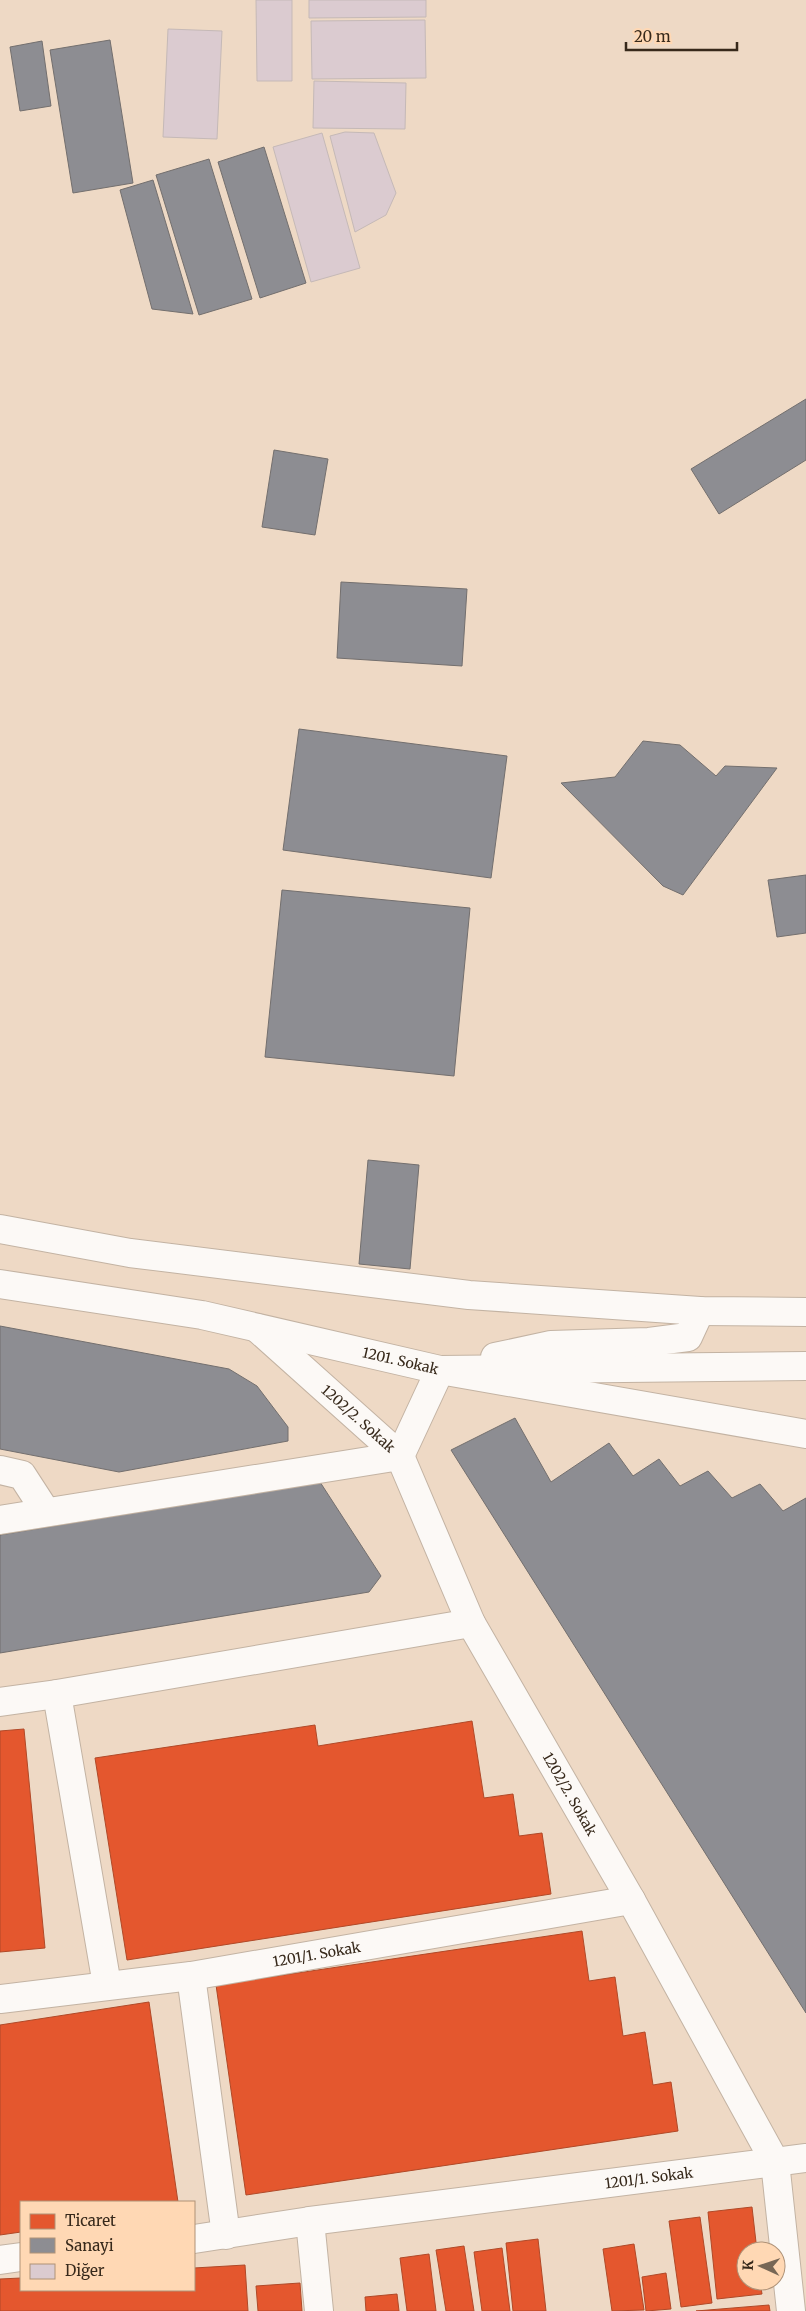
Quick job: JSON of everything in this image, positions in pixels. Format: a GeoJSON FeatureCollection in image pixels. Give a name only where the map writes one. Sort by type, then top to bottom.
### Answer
{"type":"FeatureCollection","features":[{"type":"Feature","properties":{"kind":"street"},"geometry":{"type":"LineString","coordinates":[[0,1229],[130,1253],[459,1294],[700,1311],[806,1312]]}},
{"type":"Feature","properties":{"kind":"street","name":"1201. Sokak"},"geometry":{"type":"LineString","coordinates":[[0,1284],[202,1315],[440,1370],[806,1366]]}},
{"type":"Feature","properties":{"kind":"street"},"geometry":{"type":"LineString","coordinates":[[440,1370],[551,1345],[649,1342],[688,1337],[700,1311]]}},
{"type":"Feature","properties":{"kind":"street","name":"1202/2. Sokak"},"geometry":{"type":"LineString","coordinates":[[257,1328],[400,1456],[470,1623],[631,1900],[775,2162],[791,2311]]}},
{"type":"Feature","properties":{"kind":"street"},"geometry":{"type":"LineString","coordinates":[[440,1370],[806,1434]]}},
{"type":"Feature","properties":{"kind":"street"},"geometry":{"type":"LineString","coordinates":[[0,1520],[400,1456],[440,1370]]}},
{"type":"Feature","properties":{"kind":"street"},"geometry":{"type":"LineString","coordinates":[[0,1470],[22,1475],[46,1512]]}},
{"type":"Feature","properties":{"kind":"street"},"geometry":{"type":"LineString","coordinates":[[0,1702],[57,1694],[470,1623]]}},
{"type":"Feature","properties":{"kind":"street"},"geometry":{"type":"LineString","coordinates":[[57,1694],[107,1985]]}},
{"type":"Feature","properties":{"kind":"street","name":"1201/1. Sokak"},"geometry":{"type":"LineString","coordinates":[[0,1999],[191,1976],[631,1900]]}},
{"type":"Feature","properties":{"kind":"street"},"geometry":{"type":"LineString","coordinates":[[191,1976],[226,2235]]}},
{"type":"Feature","properties":{"kind":"street","name":"1201/1. Sokak"},"geometry":{"type":"LineString","coordinates":[[195,2239],[310,2221],[806,2158]]}},
{"type":"Feature","properties":{"kind":"street"},"geometry":{"type":"LineString","coordinates":[[310,2221],[319,2311]]}},
{"type":"Feature","properties":{"kind":"street"},"geometry":{"type":"LineString","coordinates":[[0,2260],[20,2257]]}},
{"type":"Feature","properties":{"kind":"building: Ticaret"},"geometry":{"type":"Polygon","coordinates":[[[472,1721],[484,1798],[513,1794],[519,1836],[542,1833],[551,1894],[127,1960],[95,1758],[315,1725],[318,1746],[472,1721]]]}},
{"type":"Feature","properties":{"kind":"building: Ticaret"},"geometry":{"type":"Polygon","coordinates":[[[24,1729],[45,1948],[0,1952],[0,1731],[24,1729]]]}},
{"type":"Feature","properties":{"kind":"building: Ticaret"},"geometry":{"type":"Polygon","coordinates":[[[582,1931],[589,1981],[615,1977],[623,2036],[645,2032],[653,2085],[671,2082],[678,2131],[246,2195],[216,1985],[582,1931]]]}},
{"type":"Feature","properties":{"kind":"building: Ticaret"},"geometry":{"type":"Polygon","coordinates":[[[149,2002],[178,2201],[20,2201],[20,2232],[0,2235],[0,2025],[149,2002]]]}},
{"type":"Feature","properties":{"kind":"building: Ticaret"},"geometry":{"type":"Polygon","coordinates":[[[752,2207],[756,2241],[736,2241],[736,2291],[762,2291],[762,2294],[717,2299],[708,2212],[752,2207]]]}},
{"type":"Feature","properties":{"kind":"building: Ticaret"},"geometry":{"type":"Polygon","coordinates":[[[700,2217],[712,2303],[681,2307],[669,2221],[700,2217]]]}},
{"type":"Feature","properties":{"kind":"building: Ticaret"},"geometry":{"type":"Polygon","coordinates":[[[538,2239],[546,2311],[513,2311],[506,2243],[538,2239]]]}},
{"type":"Feature","properties":{"kind":"building: Ticaret"},"geometry":{"type":"Polygon","coordinates":[[[634,2244],[644,2310],[612,2311],[603,2249],[634,2244]]]}},
{"type":"Feature","properties":{"kind":"building: Ticaret"},"geometry":{"type":"Polygon","coordinates":[[[464,2246],[474,2311],[446,2311],[436,2250],[464,2246]]]}},
{"type":"Feature","properties":{"kind":"building: Ticaret"},"geometry":{"type":"Polygon","coordinates":[[[502,2248],[510,2311],[482,2311],[474,2252],[502,2248]]]}},
{"type":"Feature","properties":{"kind":"building: Ticaret"},"geometry":{"type":"Polygon","coordinates":[[[429,2254],[436,2311],[407,2311],[400,2258],[429,2254]]]}},
{"type":"Feature","properties":{"kind":"building: Ticaret"},"geometry":{"type":"Polygon","coordinates":[[[245,2265],[248,2311],[0,2311],[0,2279],[20,2278],[20,2291],[195,2291],[195,2268],[245,2265]]]}},
{"type":"Feature","properties":{"kind":"building: Ticaret"},"geometry":{"type":"Polygon","coordinates":[[[666,2273],[671,2309],[646,2311],[642,2277],[666,2273]]]}},
{"type":"Feature","properties":{"kind":"building: Ticaret"},"geometry":{"type":"Polygon","coordinates":[[[300,2283],[302,2311],[258,2311],[256,2286],[300,2283]]]}},
{"type":"Feature","properties":{"kind":"building: Ticaret"},"geometry":{"type":"Polygon","coordinates":[[[397,2294],[399,2311],[366,2311],[365,2297],[397,2294]]]}},
{"type":"Feature","properties":{"kind":"building: Ticaret"},"geometry":{"type":"Polygon","coordinates":[[[769,2305],[770,2311],[696,2311],[769,2305]]]}},
{"type":"Feature","properties":{"kind":"building: Sanayi"},"geometry":{"type":"Polygon","coordinates":[[[110,40],[133,183],[73,193],[50,50],[110,40]]]}},
{"type":"Feature","properties":{"kind":"building: Sanayi"},"geometry":{"type":"Polygon","coordinates":[[[42,41],[51,106],[20,111],[10,47],[42,41]]]}},
{"type":"Feature","properties":{"kind":"building: Sanayi"},"geometry":{"type":"Polygon","coordinates":[[[264,147],[306,283],[260,298],[218,162],[264,147]]]}},
{"type":"Feature","properties":{"kind":"building: Sanayi"},"geometry":{"type":"Polygon","coordinates":[[[209,159],[252,299],[199,315],[156,175],[209,159]]]}},
{"type":"Feature","properties":{"kind":"building: Sanayi"},"geometry":{"type":"Polygon","coordinates":[[[153,180],[193,314],[152,309],[120,190],[153,180]]]}},
{"type":"Feature","properties":{"kind":"building: Sanayi"},"geometry":{"type":"Polygon","coordinates":[[[806,399],[806,460],[719,514],[691,469],[806,399]]]}},
{"type":"Feature","properties":{"kind":"building: Sanayi"},"geometry":{"type":"Polygon","coordinates":[[[274,450],[328,459],[315,535],[262,527],[274,450]]]}},
{"type":"Feature","properties":{"kind":"building: Sanayi"},"geometry":{"type":"Polygon","coordinates":[[[341,582],[467,589],[462,666],[337,658],[341,582]]]}},
{"type":"Feature","properties":{"kind":"building: Sanayi"},"geometry":{"type":"Polygon","coordinates":[[[299,729],[507,756],[491,878],[283,850],[299,729]]]}},
{"type":"Feature","properties":{"kind":"building: Sanayi"},"geometry":{"type":"Polygon","coordinates":[[[643,741],[680,745],[716,776],[725,766],[777,768],[683,895],[663,886],[561,783],[615,777],[643,741]]]}},
{"type":"Feature","properties":{"kind":"building: Sanayi"},"geometry":{"type":"Polygon","coordinates":[[[806,875],[806,933],[777,937],[768,880],[806,875]]]}},
{"type":"Feature","properties":{"kind":"building: Sanayi"},"geometry":{"type":"Polygon","coordinates":[[[282,890],[470,908],[454,1076],[265,1057],[282,890]]]}},
{"type":"Feature","properties":{"kind":"building: Sanayi"},"geometry":{"type":"Polygon","coordinates":[[[368,1160],[419,1165],[410,1269],[359,1264],[368,1160]]]}},
{"type":"Feature","properties":{"kind":"building: Sanayi"},"geometry":{"type":"Polygon","coordinates":[[[0,1326],[229,1369],[257,1386],[288,1427],[288,1441],[119,1472],[0,1449],[0,1326]]]}},
{"type":"Feature","properties":{"kind":"building: Sanayi"},"geometry":{"type":"Polygon","coordinates":[[[515,1418],[551,1482],[609,1443],[633,1476],[659,1459],[680,1486],[708,1471],[732,1498],[760,1484],[783,1511],[806,1498],[806,2013],[451,1450],[515,1418]]]}},
{"type":"Feature","properties":{"kind":"building: Sanayi"},"geometry":{"type":"Polygon","coordinates":[[[320,1482],[381,1576],[369,1592],[0,1653],[0,1535],[320,1482]]]}},
{"type":"Feature","properties":{"kind":"building: Diğer"},"geometry":{"type":"Polygon","coordinates":[[[256,0],[292,0],[292,81],[257,81],[256,0]]]}},
{"type":"Feature","properties":{"kind":"building: Diğer"},"geometry":{"type":"Polygon","coordinates":[[[309,0],[426,0],[426,17],[309,18],[309,0]]]}},
{"type":"Feature","properties":{"kind":"building: Diğer"},"geometry":{"type":"Polygon","coordinates":[[[425,20],[426,78],[312,79],[311,21],[425,20]]]}},
{"type":"Feature","properties":{"kind":"building: Diğer"},"geometry":{"type":"Polygon","coordinates":[[[168,29],[222,31],[217,139],[163,137],[168,29]]]}},
{"type":"Feature","properties":{"kind":"building: Diğer"},"geometry":{"type":"Polygon","coordinates":[[[314,81],[406,83],[405,129],[313,128],[314,81]]]}},
{"type":"Feature","properties":{"kind":"building: Diğer"},"geometry":{"type":"Polygon","coordinates":[[[345,132],[374,133],[396,193],[386,215],[355,232],[330,136],[345,132]]]}},
{"type":"Feature","properties":{"kind":"building: Diğer"},"geometry":{"type":"Polygon","coordinates":[[[322,133],[360,268],[311,282],[273,147],[322,133]]]}}]}
